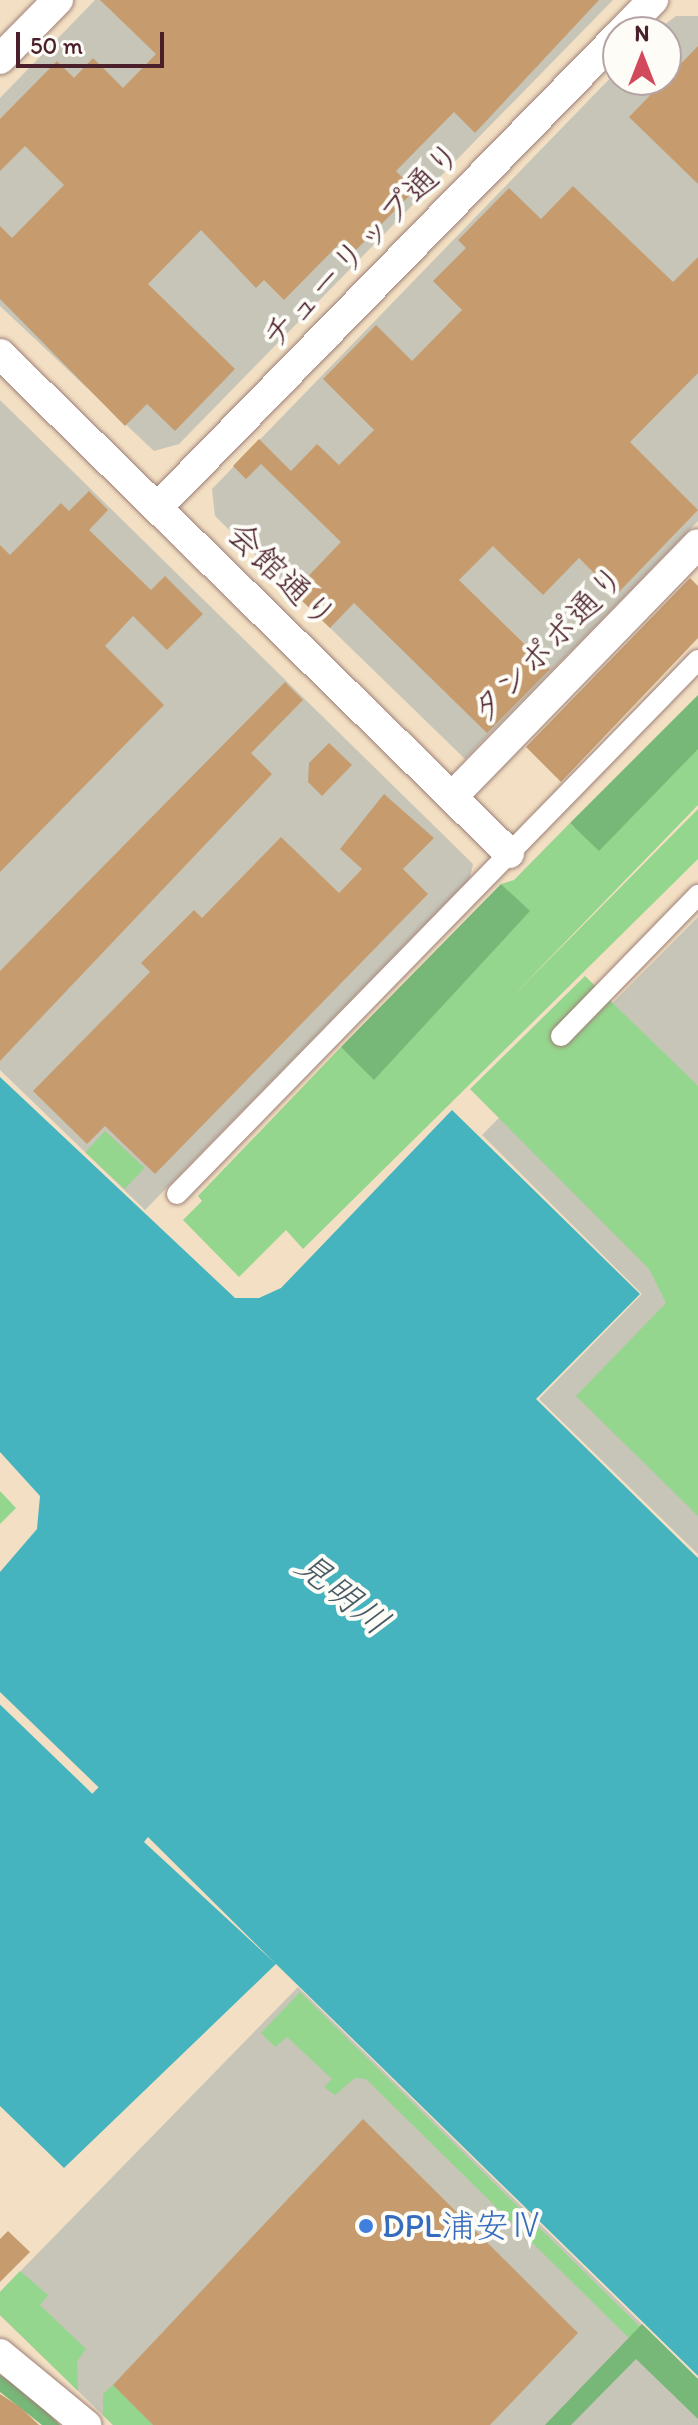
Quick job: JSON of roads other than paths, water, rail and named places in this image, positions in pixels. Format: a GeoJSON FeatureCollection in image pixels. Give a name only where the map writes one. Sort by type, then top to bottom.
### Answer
{"type":"FeatureCollection","features":[{"type":"Feature","properties":{"kind":"street"},"geometry":{"type":"LineString","coordinates":[[0,59],[58,0]]}},
{"type":"Feature","properties":{"kind":"street","name":"チューリップ通り"},"geometry":{"type":"LineString","coordinates":[[637,16],[653,0]]}},
{"type":"Feature","properties":{"kind":"street","name":"チューリップ通り"},"geometry":{"type":"LineString","coordinates":[[158,507],[602,52]]}},
{"type":"Feature","properties":{"kind":"street","name":"会館通り"},"geometry":{"type":"LineString","coordinates":[[0,354],[509,853]]}},
{"type":"Feature","properties":{"kind":"street","name":"タンポポ通り"},"geometry":{"type":"LineString","coordinates":[[453,796],[698,544]]}},
{"type":"Feature","properties":{"kind":"street"},"geometry":{"type":"LineString","coordinates":[[177,1194],[698,660]]}},
{"type":"Feature","properties":{"kind":"street"},"geometry":{"type":"LineString","coordinates":[[561,1036],[698,895]]}},
{"type":"Feature","properties":{"kind":"street"},"geometry":{"type":"LineString","coordinates":[[0,2354],[86,2425]]}},
{"type":"Feature","properties":{"kind":"water","name":"見明川"},"geometry":{"type":"Polygon","coordinates":[[[0,1077],[235,1298],[259,1298],[281,1288],[452,1110],[640,1294],[536,1399],[698,1558],[698,2376],[276,1964],[64,2168],[0,2106],[0,1572],[37,1529],[40,1496],[0,1452],[0,1077]]]}},
{"type":"Feature","properties":{"kind":"place","name":"DPL浦安Ⅳ"},"geometry":{"type":"Point","coordinates":[366,2226]}}]}
